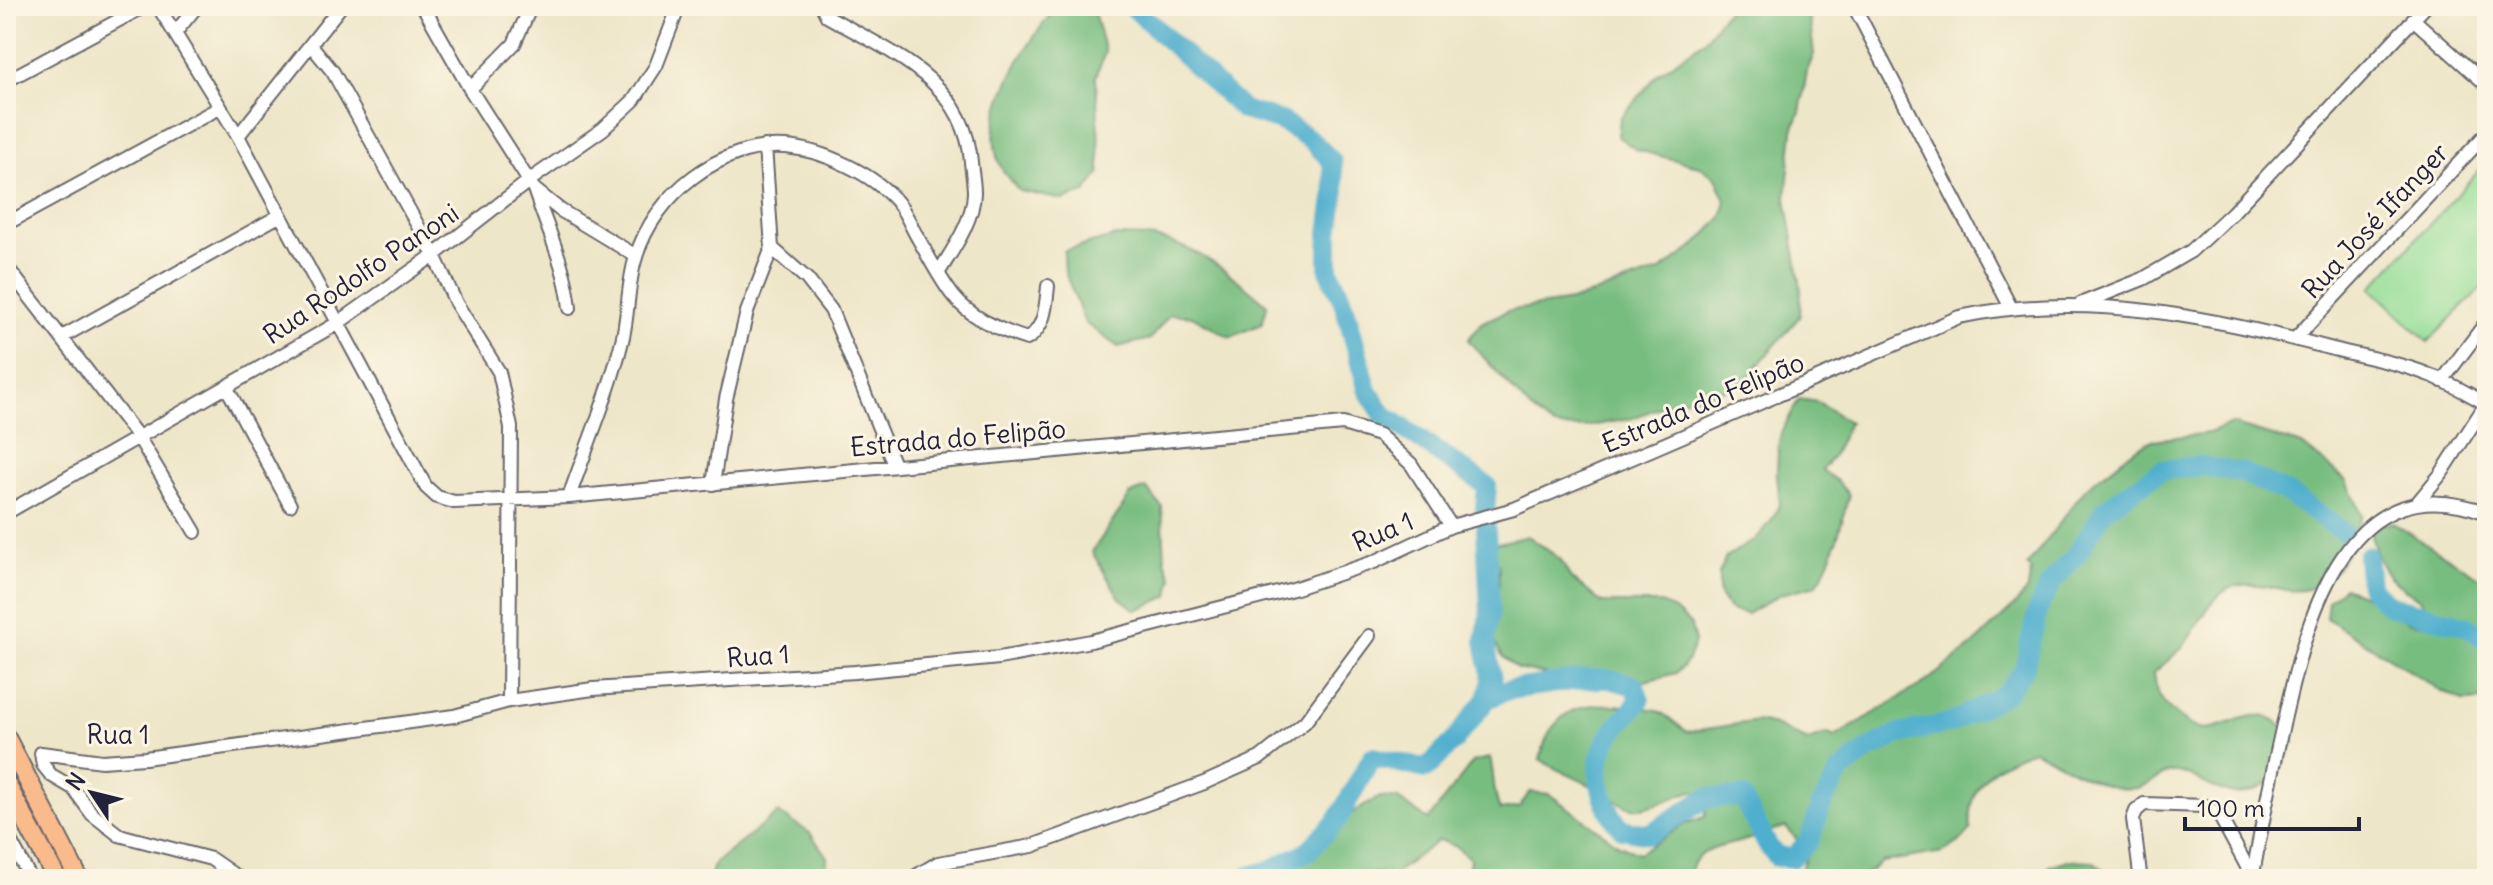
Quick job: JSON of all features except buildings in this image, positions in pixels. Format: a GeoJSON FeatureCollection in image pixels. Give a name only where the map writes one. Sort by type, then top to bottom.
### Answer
{"type":"FeatureCollection","features":[{"type":"Feature","properties":{"kind":"highway"},"geometry":{"type":"LineString","coordinates":[[6,738],[79,879]]}},
{"type":"Feature","properties":{"kind":"highway"},"geometry":{"type":"LineString","coordinates":[[6,784],[57,879]]}},
{"type":"Feature","properties":{"kind":"street"},"geometry":{"type":"LineString","coordinates":[[6,81],[145,6]]}},
{"type":"Feature","properties":{"kind":"street"},"geometry":{"type":"LineString","coordinates":[[158,6],[238,136],[338,323]]}},
{"type":"Feature","properties":{"kind":"street"},"geometry":{"type":"LineString","coordinates":[[175,33],[197,6]]}},
{"type":"Feature","properties":{"kind":"street"},"geometry":{"type":"LineString","coordinates":[[238,136],[341,6]]}},
{"type":"Feature","properties":{"kind":"street"},"geometry":{"type":"LineString","coordinates":[[423,6],[470,89],[532,184],[560,210],[636,256]]}},
{"type":"Feature","properties":{"kind":"street"},"geometry":{"type":"LineString","coordinates":[[470,89],[514,44],[531,6]]}},
{"type":"Feature","properties":{"kind":"street"},"geometry":{"type":"LineString","coordinates":[[822,6],[827,16],[899,56],[939,88],[959,111],[970,144],[974,196],[961,237],[939,272]]}},
{"type":"Feature","properties":{"kind":"street"},"geometry":{"type":"LineString","coordinates":[[1854,6],[2011,308]]}},
{"type":"Feature","properties":{"kind":"street"},"geometry":{"type":"LineString","coordinates":[[2077,306],[2143,279],[2191,251],[2232,213],[2426,6]]}},
{"type":"Feature","properties":{"kind":"street","name":"Rua Rodolfo Panoni"},"geometry":{"type":"LineString","coordinates":[[6,513],[338,323],[532,184],[603,129],[634,100],[656,66],[677,8]]}},
{"type":"Feature","properties":{"kind":"street"},"geometry":{"type":"LineString","coordinates":[[2413,19],[2487,85]]}},
{"type":"Feature","properties":{"kind":"street"},"geometry":{"type":"LineString","coordinates":[[311,45],[333,72],[434,255],[456,303],[499,372],[511,421],[509,701]]}},
{"type":"Feature","properties":{"kind":"street"},"geometry":{"type":"LineString","coordinates":[[6,224],[219,108]]}},
{"type":"Feature","properties":{"kind":"street","name":"Rua José Ifanger"},"geometry":{"type":"LineString","coordinates":[[2295,339],[2487,133]]}},
{"type":"Feature","properties":{"kind":"street"},"geometry":{"type":"LineString","coordinates":[[713,484],[726,399],[747,312],[772,248],[765,146]]}},
{"type":"Feature","properties":{"kind":"street"},"geometry":{"type":"LineString","coordinates":[[569,497],[623,340],[636,256],[662,207],[683,183],[718,162],[765,146],[800,148],[839,161],[898,203],[955,299],[985,322],[1027,339],[1037,333],[1048,286]]}},
{"type":"Feature","properties":{"kind":"street"},"geometry":{"type":"LineString","coordinates":[[532,184],[561,260],[570,308]]}},
{"type":"Feature","properties":{"kind":"street"},"geometry":{"type":"LineString","coordinates":[[62,337],[279,216]]}},
{"type":"Feature","properties":{"kind":"street"},"geometry":{"type":"LineString","coordinates":[[772,248],[807,279],[831,310],[894,465]]}},
{"type":"Feature","properties":{"kind":"street"},"geometry":{"type":"LineString","coordinates":[[6,266],[139,438],[195,532]]}},
{"type":"Feature","properties":{"kind":"street","name":"Estrada do Felipão"},"geometry":{"type":"LineString","coordinates":[[338,323],[426,487],[437,497],[454,502],[511,497],[569,497],[1343,424],[1379,435],[1411,464],[1456,524],[1514,509],[1959,317],[2011,308],[2077,306],[2141,309],[2199,317],[2427,373],[2487,404]]}},
{"type":"Feature","properties":{"kind":"street"},"geometry":{"type":"LineString","coordinates":[[2442,381],[2487,321]]}},
{"type":"Feature","properties":{"kind":"street"},"geometry":{"type":"LineString","coordinates":[[227,388],[290,505]]}},
{"type":"Feature","properties":{"kind":"street"},"geometry":{"type":"LineString","coordinates":[[2417,503],[2441,474],[2487,404]]}},
{"type":"Feature","properties":{"kind":"street"},"geometry":{"type":"LineString","coordinates":[[2252,878],[2299,652],[2344,551],[2376,521],[2417,503],[2442,501],[2487,513]]}},
{"type":"Feature","properties":{"kind":"street","name":"Rua 1"},"geometry":{"type":"LineString","coordinates":[[240,879],[211,859],[119,835],[92,814],[73,788],[51,775],[43,765],[41,753],[102,761],[145,758],[454,716],[509,701],[593,689],[855,672],[999,658],[1091,641],[1293,589],[1374,562],[1456,524]]}},
{"type":"Feature","properties":{"kind":"street"},"geometry":{"type":"LineString","coordinates":[[911,879],[938,863],[1032,846],[1204,783],[1260,758],[1305,722],[1369,636]]}},
{"type":"Feature","properties":{"kind":"street"},"geometry":{"type":"LineString","coordinates":[[2140,874],[2133,819],[2136,811],[2144,804],[2205,806],[2219,815],[2252,878]]}},
{"type":"Feature","properties":{"kind":"street"},"geometry":{"type":"LineString","coordinates":[[6,833],[31,879]]}},
{"type":"Feature","properties":{"kind":"green space"},"geometry":{"type":"Polygon","coordinates":[[[1056,6],[1088,6],[1093,9],[1105,52],[1096,76],[1100,173],[1085,193],[1063,200],[1019,191],[1001,168],[995,145],[995,124],[1008,81],[1056,6]]]}},
{"type":"Feature","properties":{"kind":"green space"},"geometry":{"type":"Polygon","coordinates":[[[1730,6],[1808,6],[1814,54],[1793,130],[1786,198],[1801,288],[1800,316],[1748,377],[1731,388],[1673,402],[1630,419],[1578,428],[1554,427],[1531,410],[1468,340],[1481,323],[1507,311],[1571,301],[1660,271],[1695,246],[1722,217],[1726,200],[1716,178],[1699,166],[1637,150],[1618,137],[1620,118],[1658,74],[1705,40],[1730,6]]]}},
{"type":"Feature","properties":{"kind":"green space"},"geometry":{"type":"Polygon","coordinates":[[[2487,162],[2487,282],[2428,342],[2371,288],[2487,162]]]}},
{"type":"Feature","properties":{"kind":"green space"},"geometry":{"type":"Polygon","coordinates":[[[1116,236],[1149,237],[1170,242],[1215,264],[1267,305],[1262,324],[1230,337],[1192,316],[1170,314],[1150,339],[1118,347],[1085,323],[1065,272],[1064,251],[1116,236]]]}},
{"type":"Feature","properties":{"kind":"green space"},"geometry":{"type":"Polygon","coordinates":[[[1799,399],[1818,402],[1849,422],[1833,456],[1822,470],[1849,495],[1836,542],[1816,585],[1781,594],[1747,614],[1730,610],[1719,594],[1719,574],[1726,557],[1756,539],[1780,505],[1778,449],[1781,433],[1799,399]]]}},
{"type":"Feature","properties":{"kind":"green space"},"geometry":{"type":"Polygon","coordinates":[[[2232,424],[2302,445],[2347,481],[2362,515],[2343,558],[2324,580],[2298,591],[2250,585],[2232,587],[2216,598],[2187,641],[2154,673],[2163,702],[2192,726],[2211,728],[2257,716],[2271,719],[2286,730],[2295,741],[2290,753],[2277,774],[2259,789],[2236,794],[2222,791],[2189,775],[2172,772],[2137,788],[2124,789],[2083,776],[2033,750],[2006,762],[1986,778],[1973,800],[1971,830],[1958,843],[1943,852],[1882,862],[1860,879],[1797,879],[1806,858],[1798,841],[1786,827],[1703,854],[1696,860],[1690,879],[1463,879],[1467,876],[1470,859],[1457,847],[1439,840],[1395,873],[1376,873],[1358,879],[1281,879],[1312,836],[1380,797],[1398,799],[1428,820],[1473,762],[1490,758],[1500,810],[1519,807],[1530,792],[1549,794],[1619,845],[1639,853],[1687,823],[1705,817],[1709,799],[1693,791],[1655,805],[1633,808],[1553,767],[1540,759],[1553,727],[1563,717],[1588,706],[1619,705],[1656,710],[1687,732],[1757,721],[1774,725],[1808,741],[1828,734],[1835,737],[1927,681],[1972,646],[2017,603],[2028,588],[2031,570],[2027,566],[2086,488],[2136,448],[2153,440],[2209,433],[2232,424]]]}},
{"type":"Feature","properties":{"kind":"green space"},"geometry":{"type":"Polygon","coordinates":[[[1146,488],[1162,507],[1165,560],[1172,578],[1169,596],[1136,610],[1120,598],[1092,552],[1131,494],[1146,488]]]}},
{"type":"Feature","properties":{"kind":"green space"},"geometry":{"type":"Polygon","coordinates":[[[2393,523],[2487,582],[2487,700],[2463,701],[2442,691],[2326,618],[2328,601],[2344,587],[2379,601],[2409,622],[2432,625],[2420,600],[2391,578],[2376,553],[2369,525],[2393,523]]]}},
{"type":"Feature","properties":{"kind":"green space"},"geometry":{"type":"Polygon","coordinates":[[[1528,536],[1560,559],[1570,577],[1602,603],[1661,603],[1677,612],[1691,625],[1695,642],[1688,660],[1676,673],[1641,682],[1586,676],[1565,678],[1517,669],[1503,657],[1486,622],[1499,585],[1499,566],[1485,546],[1528,536]]]}},
{"type":"Feature","properties":{"kind":"green space"},"geometry":{"type":"Polygon","coordinates":[[[778,813],[810,833],[827,857],[827,879],[709,879],[715,863],[778,813]]]}},
{"type":"Feature","properties":{"kind":"green space"},"geometry":{"type":"Polygon","coordinates":[[[2068,860],[2093,861],[2115,879],[2040,879],[2049,866],[2068,860]]]}},
{"type":"Feature","properties":{"kind":"waterway"},"geometry":{"type":"LineString","coordinates":[[1132,6],[1243,110],[1281,121],[1310,139],[1332,161],[1335,193],[1329,232],[1329,270],[1344,304],[1368,391],[1383,414],[1487,486],[1485,511],[1490,612],[1485,640],[1492,680],[1487,699]]}},
{"type":"Feature","properties":{"kind":"waterway"},"geometry":{"type":"LineString","coordinates":[[1240,879],[1270,870],[1308,851],[1337,821],[1372,757],[1426,769],[1454,741],[1487,699],[1508,690],[1584,679],[1610,679],[1635,686],[1640,700],[1607,740],[1600,763],[1604,798],[1622,829],[1649,834],[1707,798],[1742,797],[1768,846],[1777,856],[1792,858],[1809,841],[1821,806],[1839,773],[1866,751],[1899,734],[1951,723],[2005,694],[2024,669],[2038,609],[2051,583],[2076,555],[2105,509],[2162,470],[2201,466],[2243,473],[2285,492],[2342,531]]}},
{"type":"Feature","properties":{"kind":"waterway"},"geometry":{"type":"LineString","coordinates":[[2367,556],[2370,587],[2388,605],[2467,626],[2487,641]]}}]}
